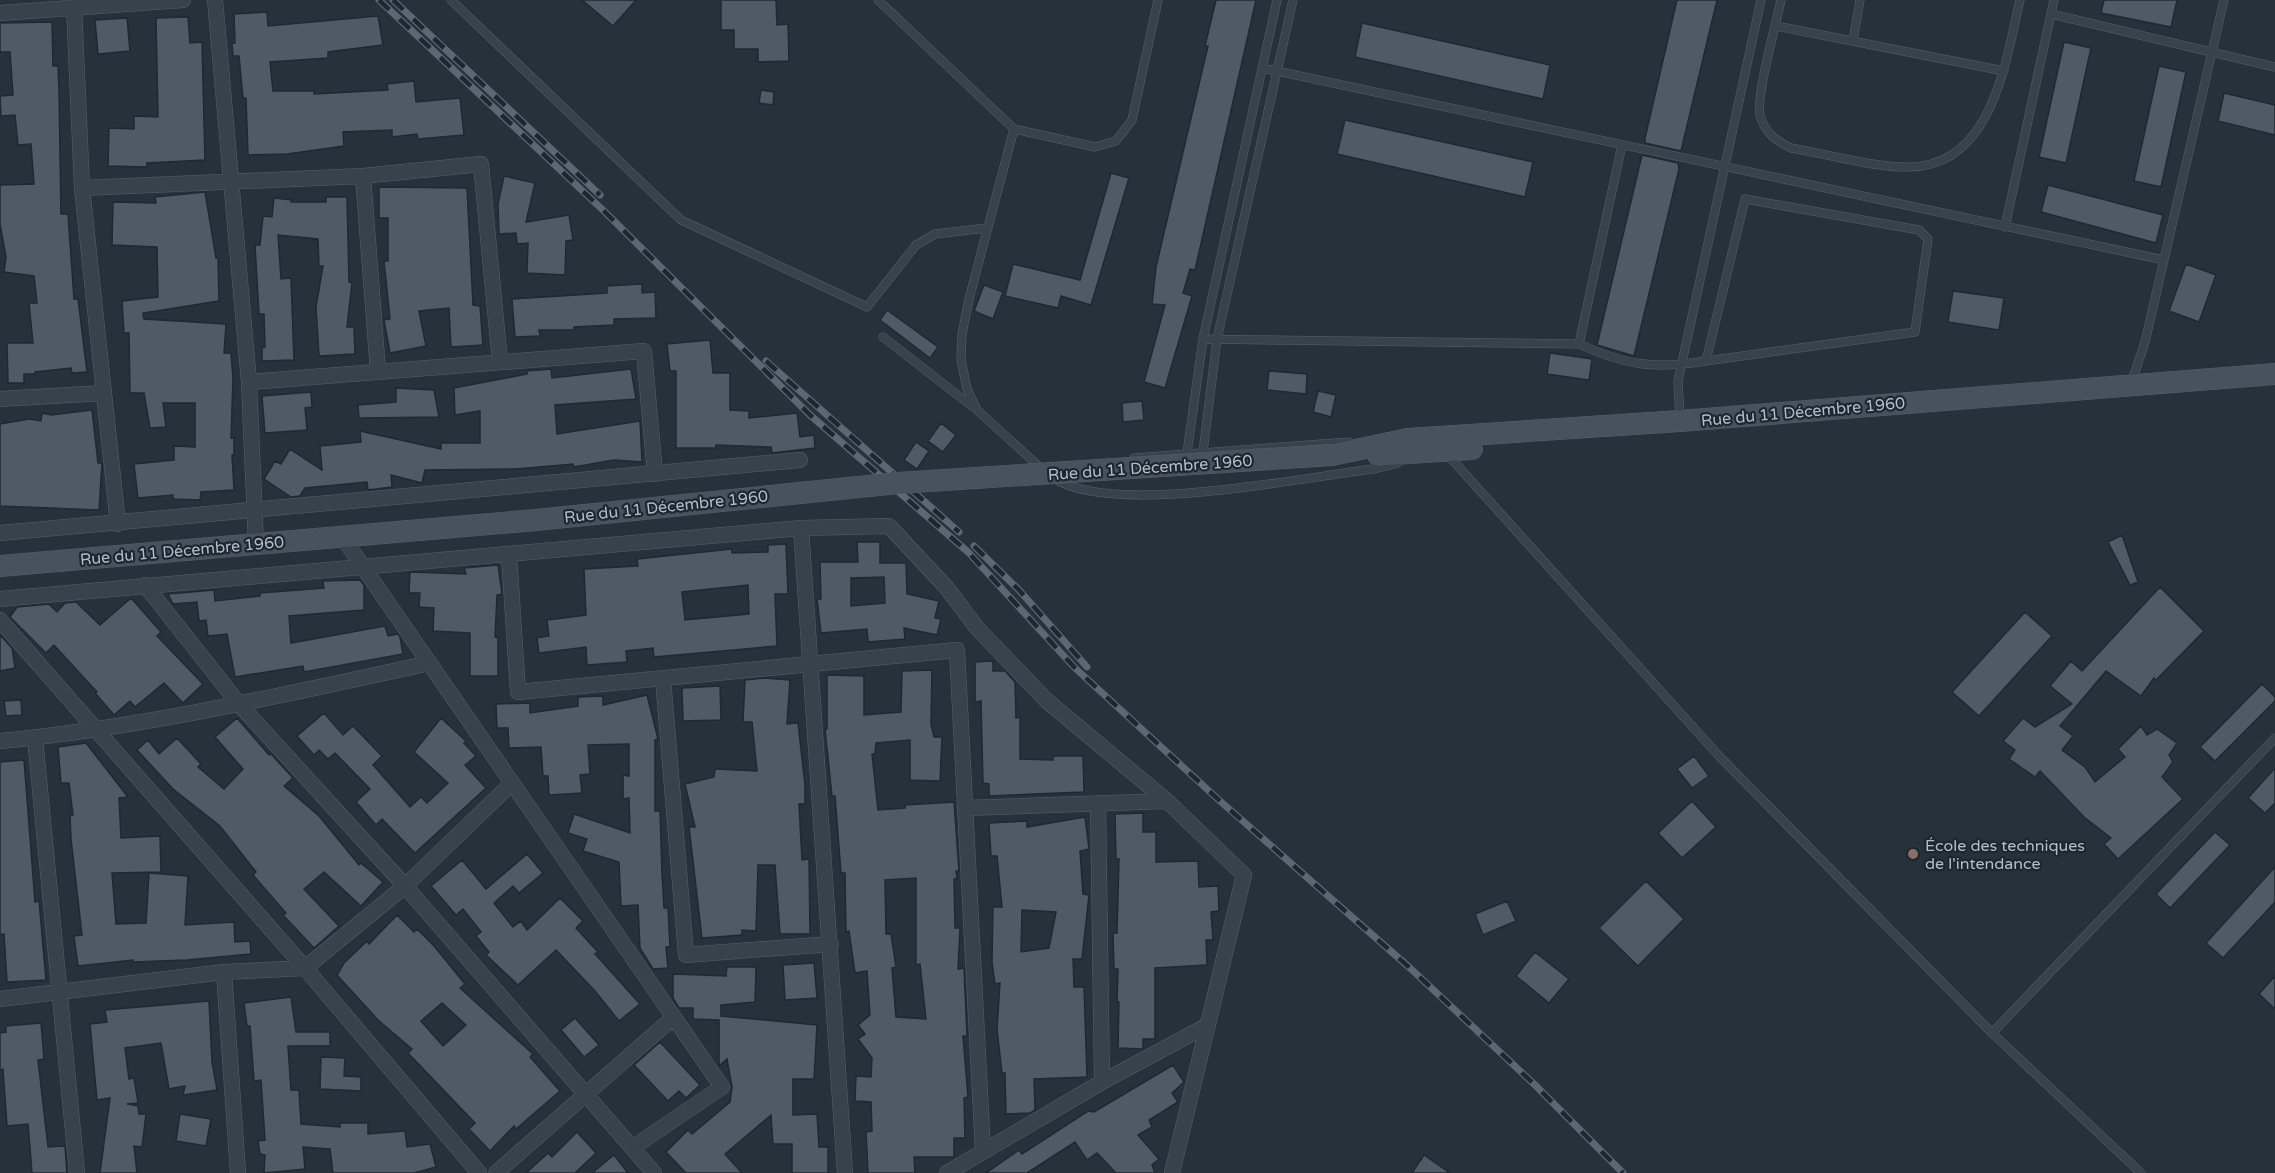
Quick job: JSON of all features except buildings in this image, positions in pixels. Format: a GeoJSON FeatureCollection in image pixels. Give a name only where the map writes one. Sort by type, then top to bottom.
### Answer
{"type":"FeatureCollection","features":[{"type":"Feature","properties":{"kind":"main road","name":"Rue du 11 Décembre 1960"},"geometry":{"type":"LineString","coordinates":[[1332,455],[1408,439],[1680,421],[2275,374]]}},
{"type":"Feature","properties":{"kind":"main road","name":"Rue du 11 Décembre 1960"},"geometry":{"type":"LineString","coordinates":[[0,566],[343,538],[898,483],[1332,455],[1410,455],[2275,385]]}},
{"type":"Feature","properties":{"kind":"street"},"geometry":{"type":"LineString","coordinates":[[0,13],[183,0]]}},
{"type":"Feature","properties":{"kind":"street"},"geometry":{"type":"LineString","coordinates":[[215,0],[249,382],[256,544]]}},
{"type":"Feature","properties":{"kind":"street"},"geometry":{"type":"LineString","coordinates":[[74,7],[82,188],[118,524]]}},
{"type":"Feature","properties":{"kind":"street"},"geometry":{"type":"LineString","coordinates":[[82,188],[363,176],[481,164],[501,362]]}},
{"type":"Feature","properties":{"kind":"street"},"geometry":{"type":"LineString","coordinates":[[363,176],[378,371]]}},
{"type":"Feature","properties":{"kind":"street"},"geometry":{"type":"LineString","coordinates":[[249,382],[644,351],[654,474]]}},
{"type":"Feature","properties":{"kind":"street"},"geometry":{"type":"LineString","coordinates":[[0,399],[104,393]]}},
{"type":"Feature","properties":{"kind":"street"},"geometry":{"type":"LineString","coordinates":[[0,533],[800,460]]}},
{"type":"Feature","properties":{"kind":"street"},"geometry":{"type":"LineString","coordinates":[[0,599],[801,528],[889,526],[947,588],[977,628],[1047,701],[1167,801],[1244,875],[1172,1173]]}},
{"type":"Feature","properties":{"kind":"street"},"geometry":{"type":"LineString","coordinates":[[801,528],[845,1173]]}},
{"type":"Feature","properties":{"kind":"street"},"geometry":{"type":"LineString","coordinates":[[343,538],[722,1087],[632,1148]]}},
{"type":"Feature","properties":{"kind":"street"},"geometry":{"type":"LineString","coordinates":[[509,555],[518,692],[957,650],[983,1151]]}},
{"type":"Feature","properties":{"kind":"street"},"geometry":{"type":"LineString","coordinates":[[145,585],[239,704],[405,886],[583,1094],[654,1173]]}},
{"type":"Feature","properties":{"kind":"street"},"geometry":{"type":"LineString","coordinates":[[0,620],[99,730],[305,968],[478,1173]]}},
{"type":"Feature","properties":{"kind":"street"},"geometry":{"type":"LineString","coordinates":[[0,741],[99,730],[239,704],[430,663]]}},
{"type":"Feature","properties":{"kind":"street"},"geometry":{"type":"LineString","coordinates":[[663,679],[686,955],[831,944]]}},
{"type":"Feature","properties":{"kind":"street"},"geometry":{"type":"LineString","coordinates":[[35,738],[77,1173]]}},
{"type":"Feature","properties":{"kind":"street"},"geometry":{"type":"LineString","coordinates":[[0,999],[224,972],[305,968],[405,886],[511,784]]}},
{"type":"Feature","properties":{"kind":"street"},"geometry":{"type":"LineString","coordinates":[[966,808],[1167,801]]}},
{"type":"Feature","properties":{"kind":"street"},"geometry":{"type":"LineString","coordinates":[[1098,803],[1101,1082]]}},
{"type":"Feature","properties":{"kind":"street"},"geometry":{"type":"LineString","coordinates":[[224,972],[238,1173]]}},
{"type":"Feature","properties":{"kind":"street"},"geometry":{"type":"LineString","coordinates":[[496,1173],[583,1094],[674,1017]]}},
{"type":"Feature","properties":{"kind":"street"},"geometry":{"type":"LineString","coordinates":[[947,1173],[1101,1082],[1208,1025]]}},
{"type":"Feature","properties":{"kind":"lane"},"geometry":{"type":"LineString","coordinates":[[451,0],[681,220],[867,308],[916,245],[935,234],[987,228]]}},
{"type":"Feature","properties":{"kind":"lane"},"geometry":{"type":"LineString","coordinates":[[878,0],[1014,129],[1095,147],[1116,141],[1132,120],[1158,0]]}},
{"type":"Feature","properties":{"kind":"lane"},"geometry":{"type":"LineString","coordinates":[[1187,453],[1203,339],[1277,0]]}},
{"type":"Feature","properties":{"kind":"lane"},"geometry":{"type":"LineString","coordinates":[[1203,452],[1217,339],[1293,0]]}},
{"type":"Feature","properties":{"kind":"lane"},"geometry":{"type":"LineString","coordinates":[[1680,421],[1678,381],[1761,0]]}},
{"type":"Feature","properties":{"kind":"lane"},"geometry":{"type":"LineString","coordinates":[[1781,0],[1759,106],[1765,128],[1781,144],[1791,148],[1903,167],[1933,163],[1960,148],[1981,126],[2004,71],[2020,0]]}},
{"type":"Feature","properties":{"kind":"lane"},"geometry":{"type":"LineString","coordinates":[[1853,41],[1860,0]]}},
{"type":"Feature","properties":{"kind":"lane"},"geometry":{"type":"LineString","coordinates":[[2005,227],[2054,0]]}},
{"type":"Feature","properties":{"kind":"lane"},"geometry":{"type":"LineString","coordinates":[[2130,385],[2145,342],[2224,0]]}},
{"type":"Feature","properties":{"kind":"lane"},"geometry":{"type":"LineString","coordinates":[[2051,14],[2275,67]]}},
{"type":"Feature","properties":{"kind":"lane"},"geometry":{"type":"LineString","coordinates":[[1776,26],[2004,71]]}},
{"type":"Feature","properties":{"kind":"lane"},"geometry":{"type":"LineString","coordinates":[[1262,69],[2164,260]]}},
{"type":"Feature","properties":{"kind":"lane"},"geometry":{"type":"LineString","coordinates":[[977,410],[967,389],[961,360],[962,334],[987,228],[1014,129]]}},
{"type":"Feature","properties":{"kind":"lane"},"geometry":{"type":"LineString","coordinates":[[1579,344],[1622,145]]}},
{"type":"Feature","properties":{"kind":"lane"},"geometry":{"type":"LineString","coordinates":[[1203,339],[1579,344],[1606,357],[1649,366],[1706,362],[1915,332],[1928,239],[1919,230],[1745,200],[1706,362]]}},
{"type":"Feature","properties":{"kind":"lane"},"geometry":{"type":"LineString","coordinates":[[884,337],[977,410],[1050,477],[1069,488],[1123,496],[1181,494],[1372,469],[1445,452],[1719,756],[1992,1033],[2141,1173]]}},
{"type":"Feature","properties":{"kind":"lane"},"geometry":{"type":"LineString","coordinates":[[1123,458],[1408,439]]}},
{"type":"Feature","properties":{"kind":"lane"},"geometry":{"type":"LineString","coordinates":[[1056,463],[1099,460]]}},
{"type":"Feature","properties":{"kind":"lane"},"geometry":{"type":"LineString","coordinates":[[1036,464],[1046,464]]}},
{"type":"Feature","properties":{"kind":"lane"},"geometry":{"type":"LineString","coordinates":[[1992,1033],[2275,738]]}},
{"type":"Feature","properties":{"kind":"railway"},"geometry":{"type":"LineString","coordinates":[[379,0],[605,212],[810,415],[968,552],[1075,668],[1220,801],[1410,968],[1535,1085],[1623,1173]]}},
{"type":"Feature","properties":{"kind":"railway"},"geometry":{"type":"LineString","coordinates":[[393,0],[600,195]]}},
{"type":"Feature","properties":{"kind":"railway"},"geometry":{"type":"LineString","coordinates":[[766,361],[959,532]]}},
{"type":"Feature","properties":{"kind":"railway"},"geometry":{"type":"LineString","coordinates":[[974,546],[1019,590],[1087,667]]}},
{"type":"Feature","properties":{"kind":"place","name":"École des techniques de l'intendance"},"geometry":{"type":"Point","coordinates":[1913,854]}}]}
